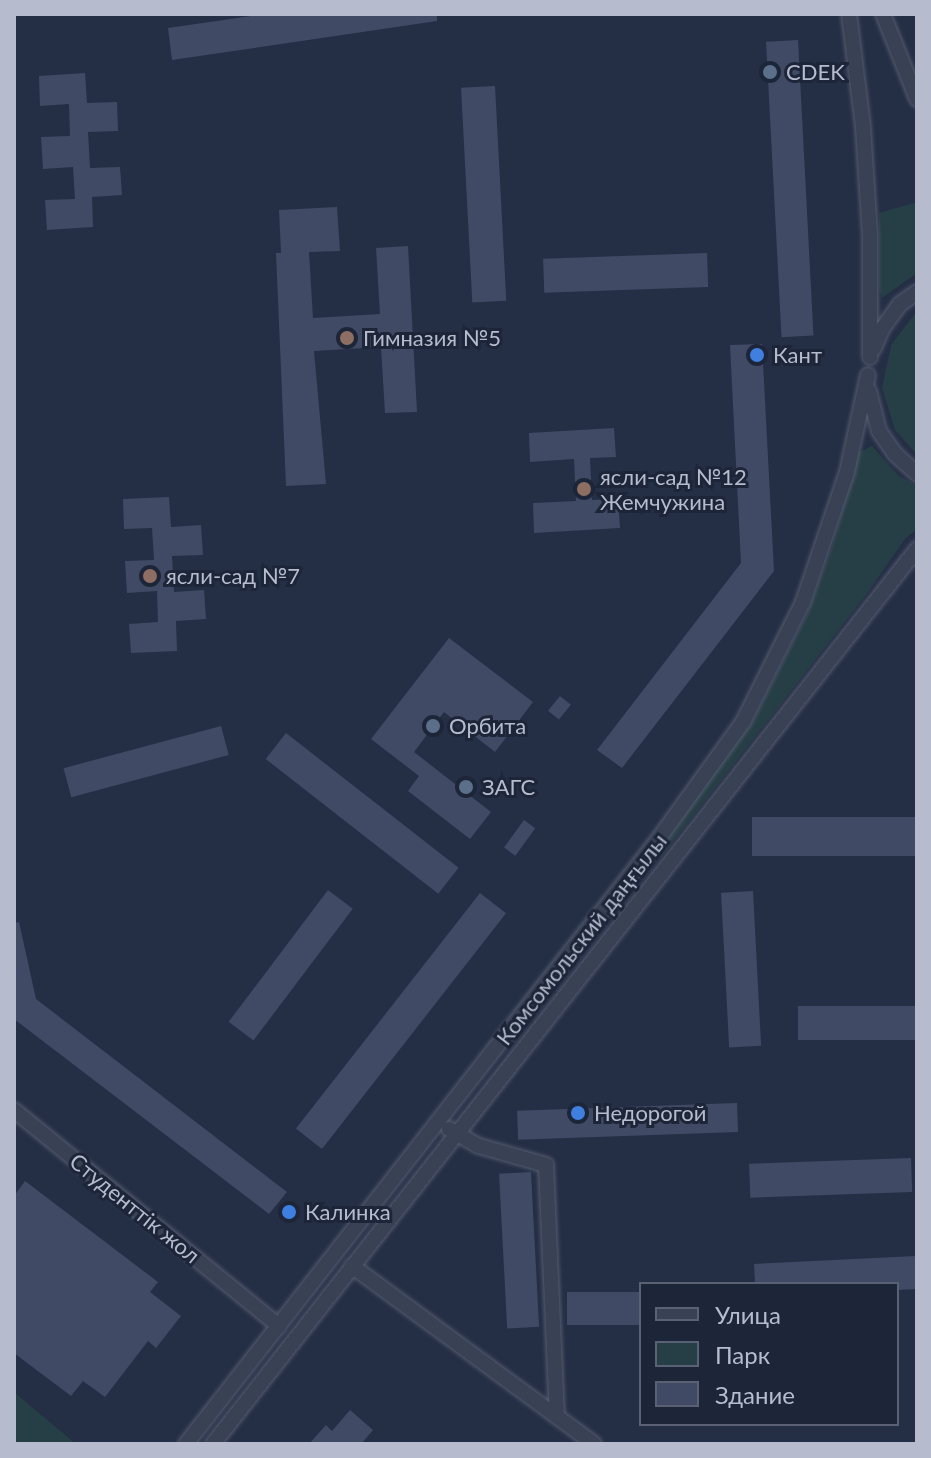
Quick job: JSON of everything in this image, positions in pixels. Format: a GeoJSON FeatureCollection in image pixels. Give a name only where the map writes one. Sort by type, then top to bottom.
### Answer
{"type":"FeatureCollection","features":[{"type":"Feature","properties":{"kind":"street"},"geometry":{"type":"LineString","coordinates":[[849,14],[863,127],[870,235],[870,404],[879,431],[895,454],[917,474]]}},
{"type":"Feature","properties":{"kind":"street"},"geometry":{"type":"LineString","coordinates":[[883,14],[917,99]]}},
{"type":"Feature","properties":{"kind":"street"},"geometry":{"type":"LineString","coordinates":[[870,357],[882,329],[900,304],[917,292]]}},
{"type":"Feature","properties":{"kind":"street","name":"Комсомольский даңғылы"},"geometry":{"type":"LineString","coordinates":[[191,1442],[660,837],[743,722],[803,602],[847,472],[868,375]]}},
{"type":"Feature","properties":{"kind":"street","name":"Комсомольский даңғылы"},"geometry":{"type":"LineString","coordinates":[[213,1444],[917,549]]}},
{"type":"Feature","properties":{"kind":"street","name":"Студенттік жол"},"geometry":{"type":"LineString","coordinates":[[14,1110],[279,1326]]}},
{"type":"Feature","properties":{"kind":"street"},"geometry":{"type":"LineString","coordinates":[[439,1121],[479,1146],[546,1165],[557,1417]]}},
{"type":"Feature","properties":{"kind":"street"},"geometry":{"type":"LineString","coordinates":[[352,1266],[594,1444]]}},
{"type":"Feature","properties":{"kind":"green space"},"geometry":{"type":"Polygon","coordinates":[[[917,202],[917,273],[882,298],[879,289],[879,213],[917,202]]]}},
{"type":"Feature","properties":{"kind":"green space"},"geometry":{"type":"Polygon","coordinates":[[[917,311],[917,455],[895,430],[882,388],[891,345],[917,311]]]}},
{"type":"Feature","properties":{"kind":"green space"},"geometry":{"type":"Polygon","coordinates":[[[872,446],[899,476],[917,485],[917,529],[905,539],[866,595],[661,857],[656,852],[752,722],[807,614],[832,546],[859,452],[872,446]]]}},
{"type":"Feature","properties":{"kind":"green space"},"geometry":{"type":"Polygon","coordinates":[[[14,1392],[76,1444],[14,1444],[14,1392]]]}},
{"type":"Feature","properties":{"kind":"building"},"geometry":{"type":"Polygon","coordinates":[[[265,14],[437,14],[437,21],[172,60],[168,28],[265,14]]]}},
{"type":"Feature","properties":{"kind":"building"},"geometry":{"type":"Polygon","coordinates":[[[798,40],[813,336],[782,337],[766,42],[798,40]]]}},
{"type":"Feature","properties":{"kind":"building"},"geometry":{"type":"Polygon","coordinates":[[[85,73],[87,103],[117,102],[118,131],[88,132],[90,168],[120,167],[122,195],[92,197],[93,227],[47,230],[45,200],[75,199],[73,167],[43,169],[41,137],[70,136],[69,104],[40,106],[39,76],[85,73]]]}},
{"type":"Feature","properties":{"kind":"building"},"geometry":{"type":"Polygon","coordinates":[[[495,86],[506,301],[472,302],[461,88],[495,86]]]}},
{"type":"Feature","properties":{"kind":"building","name":"Гимназия №5"},"geometry":{"type":"Polygon","coordinates":[[[337,207],[340,251],[309,252],[313,318],[380,314],[376,248],[408,246],[417,412],[385,413],[381,347],[314,351],[326,484],[286,486],[276,253],[281,253],[279,210],[337,207]]]}},
{"type":"Feature","properties":{"kind":"building"},"geometry":{"type":"Polygon","coordinates":[[[707,253],[708,287],[544,293],[543,259],[707,253]]]}},
{"type":"Feature","properties":{"kind":"building"},"geometry":{"type":"Polygon","coordinates":[[[762,344],[774,571],[622,768],[597,750],[741,563],[730,345],[762,344]]]}},
{"type":"Feature","properties":{"kind":"building","name":"ясли-сад №12 Жемчужина"},"geometry":{"type":"Polygon","coordinates":[[[614,428],[616,457],[590,458],[592,500],[618,499],[620,528],[534,533],[533,503],[576,501],[574,459],[530,462],[529,433],[614,428]]]}},
{"type":"Feature","properties":{"kind":"building","name":"ясли-сад №7"},"geometry":{"type":"Polygon","coordinates":[[[169,497],[171,527],[201,525],[203,555],[172,556],[174,592],[204,590],[206,619],[176,621],[177,651],[131,653],[129,624],[158,622],[157,591],[127,593],[125,561],[154,560],[152,528],[124,529],[123,499],[169,497]]]}},
{"type":"Feature","properties":{"kind":"building"},"geometry":{"type":"Polygon","coordinates":[[[449,638],[533,702],[495,752],[444,712],[414,752],[491,812],[470,839],[408,791],[419,776],[371,739],[449,638]]]}},
{"type":"Feature","properties":{"kind":"building"},"geometry":{"type":"Polygon","coordinates":[[[560,696],[571,705],[559,720],[548,711],[560,696]]]}},
{"type":"Feature","properties":{"kind":"building"},"geometry":{"type":"Polygon","coordinates":[[[221,726],[229,755],[71,797],[64,768],[221,726]]]}},
{"type":"Feature","properties":{"kind":"building"},"geometry":{"type":"Polygon","coordinates":[[[286,733],[459,868],[438,894],[266,759],[286,733]]]}},
{"type":"Feature","properties":{"kind":"building"},"geometry":{"type":"Polygon","coordinates":[[[752,817],[917,817],[917,856],[752,856],[752,817]]]}},
{"type":"Feature","properties":{"kind":"building"},"geometry":{"type":"Polygon","coordinates":[[[524,820],[535,828],[515,856],[504,848],[524,820]]]}},
{"type":"Feature","properties":{"kind":"building"},"geometry":{"type":"Polygon","coordinates":[[[328,890],[353,909],[253,1040],[229,1022],[328,890]]]}},
{"type":"Feature","properties":{"kind":"building"},"geometry":{"type":"Polygon","coordinates":[[[753,891],[761,1046],[729,1047],[721,893],[753,891]]]}},
{"type":"Feature","properties":{"kind":"building"},"geometry":{"type":"Polygon","coordinates":[[[480,893],[506,913],[322,1149],[296,1129],[480,893]]]}},
{"type":"Feature","properties":{"kind":"building"},"geometry":{"type":"Polygon","coordinates":[[[19,922],[36,999],[287,1192],[269,1214],[14,1019],[14,923],[19,922]]]}},
{"type":"Feature","properties":{"kind":"building"},"geometry":{"type":"Polygon","coordinates":[[[798,1006],[917,1006],[917,1040],[798,1040],[798,1006]]]}},
{"type":"Feature","properties":{"kind":"building"},"geometry":{"type":"Polygon","coordinates":[[[737,1103],[738,1132],[518,1140],[517,1111],[737,1103]]]}},
{"type":"Feature","properties":{"kind":"building"},"geometry":{"type":"Polygon","coordinates":[[[911,1158],[912,1192],[750,1198],[749,1164],[911,1158]]]}},
{"type":"Feature","properties":{"kind":"building"},"geometry":{"type":"Polygon","coordinates":[[[531,1172],[539,1327],[507,1328],[499,1174],[531,1172]]]}},
{"type":"Feature","properties":{"kind":"building"},"geometry":{"type":"Polygon","coordinates":[[[25,1181],[158,1282],[150,1292],[181,1316],[156,1348],[148,1341],[105,1397],[83,1381],[71,1396],[14,1353],[14,1196],[25,1181]]]}},
{"type":"Feature","properties":{"kind":"building"},"geometry":{"type":"Polygon","coordinates":[[[916,1256],[917,1289],[899,1290],[899,1282],[755,1282],[754,1264],[916,1256]]]}},
{"type":"Feature","properties":{"kind":"building"},"geometry":{"type":"Polygon","coordinates":[[[567,1292],[639,1292],[639,1325],[567,1325],[567,1292]]]}},
{"type":"Feature","properties":{"kind":"building"},"geometry":{"type":"Polygon","coordinates":[[[350,1410],[373,1430],[361,1444],[309,1444],[326,1425],[332,1431],[350,1410]]]}},
{"type":"Feature","properties":{"kind":"place","name":"CDEK"},"geometry":{"type":"Point","coordinates":[770,72]}},
{"type":"Feature","properties":{"kind":"place","name":"Гимназия №5"},"geometry":{"type":"Point","coordinates":[347,338]}},
{"type":"Feature","properties":{"kind":"place","name":"Кант"},"geometry":{"type":"Point","coordinates":[757,355]}},
{"type":"Feature","properties":{"kind":"place","name":"ясли-сад №12 Жемчужина"},"geometry":{"type":"Point","coordinates":[584,489]}},
{"type":"Feature","properties":{"kind":"place","name":"ясли-сад №7"},"geometry":{"type":"Point","coordinates":[150,576]}},
{"type":"Feature","properties":{"kind":"place","name":"Орбита"},"geometry":{"type":"Point","coordinates":[433,726]}},
{"type":"Feature","properties":{"kind":"place","name":"ЗАГС"},"geometry":{"type":"Point","coordinates":[466,787]}},
{"type":"Feature","properties":{"kind":"place","name":"Недорогой"},"geometry":{"type":"Point","coordinates":[578,1113]}},
{"type":"Feature","properties":{"kind":"place","name":"Калинка"},"geometry":{"type":"Point","coordinates":[289,1212]}}]}
